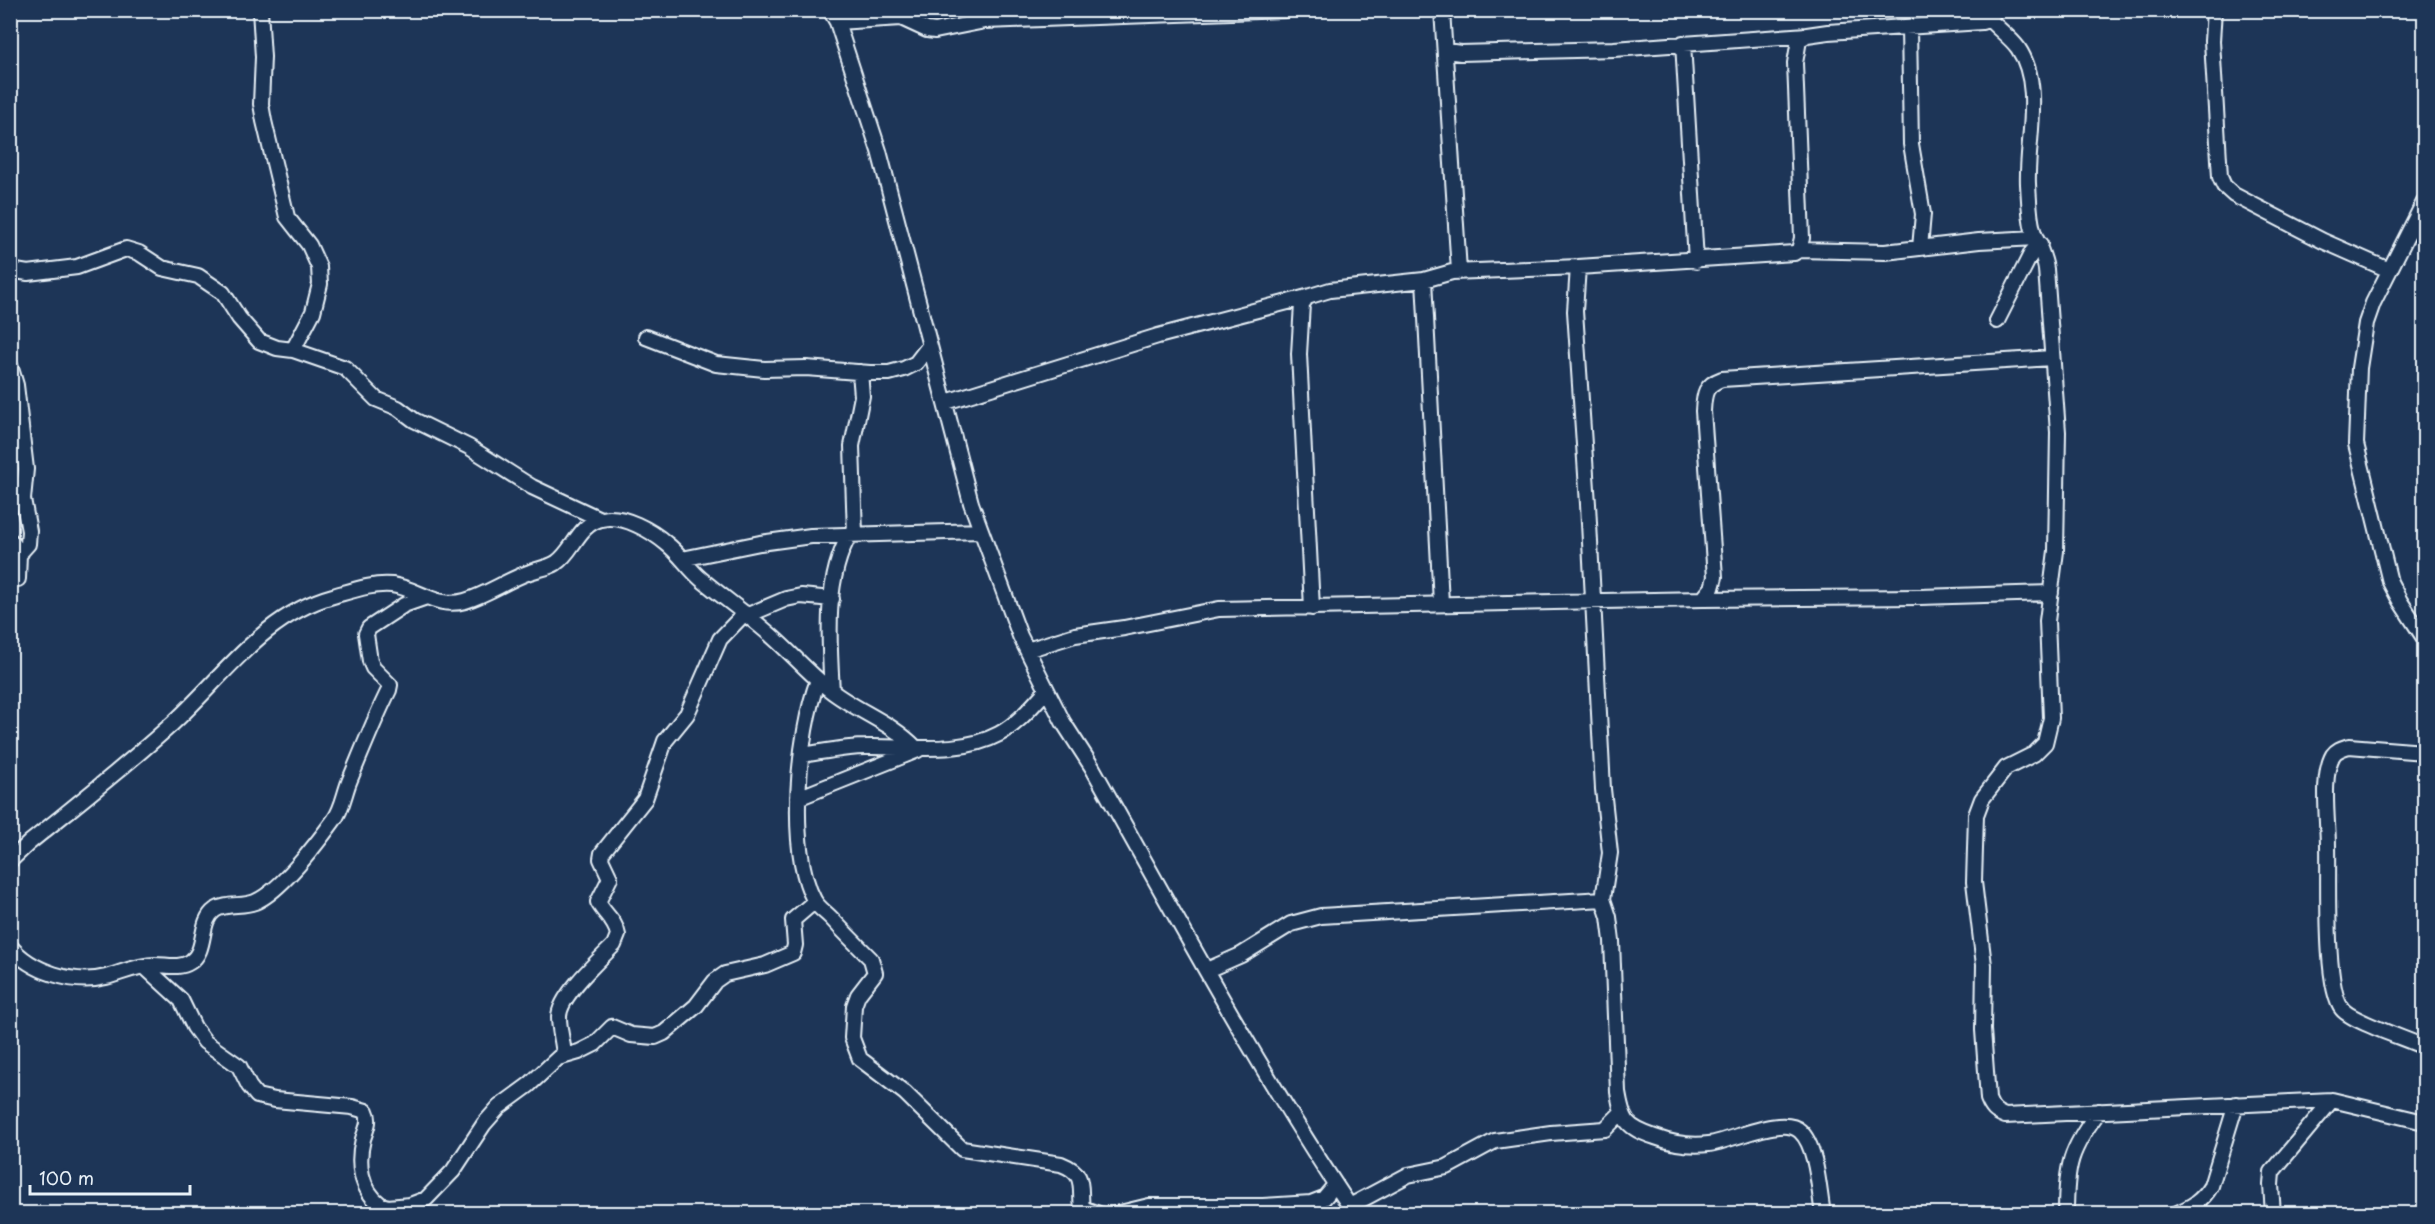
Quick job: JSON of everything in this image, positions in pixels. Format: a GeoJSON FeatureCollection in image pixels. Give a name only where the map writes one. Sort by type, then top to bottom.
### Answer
{"type":"FeatureCollection","features":[{"type":"Feature","properties":{"kind":"street"},"geometry":{"type":"LineString","coordinates":[[260,10],[261,98],[264,121],[287,217],[309,245],[319,267],[321,284],[313,312],[293,351]]}},
{"type":"Feature","properties":{"kind":"street"},"geometry":{"type":"LineString","coordinates":[[1287,10],[985,21],[935,31],[927,30],[901,18],[833,16],[879,151],[929,346],[946,402],[970,503],[1027,650],[1063,722],[1092,767],[1256,1059],[1335,1185],[1353,1210],[1408,1175],[1448,1167],[1496,1141],[1551,1133],[1605,1129],[1621,1113]]}},
{"type":"Feature","properties":{"kind":"street"},"geometry":{"type":"LineString","coordinates":[[2214,10],[2212,41],[2218,153],[2220,177],[2224,186],[2234,195],[2324,241],[2389,270]]}},
{"type":"Feature","properties":{"kind":"street"},"geometry":{"type":"LineString","coordinates":[[1440,12],[1446,51],[1459,271]]}},
{"type":"Feature","properties":{"kind":"street"},"geometry":{"type":"LineString","coordinates":[[1446,51],[1470,53],[1570,51],[1975,23],[1992,15],[2018,47],[2030,80],[2028,181],[2032,227],[2046,269],[2058,432],[2056,551],[2048,621],[2050,732],[2045,743],[2034,754],[2006,768],[1982,799],[1976,814],[1974,882],[1984,965],[1983,1030],[1988,1099],[1996,1113],[2005,1116],[2332,1100],[2424,1122]]}},
{"type":"Feature","properties":{"kind":"street"},"geometry":{"type":"LineString","coordinates":[[1908,28],[1911,144],[1923,214],[1920,248]]}},
{"type":"Feature","properties":{"kind":"street"},"geometry":{"type":"LineString","coordinates":[[1799,250],[1802,238],[1795,63],[1799,40],[1807,35]]}},
{"type":"Feature","properties":{"kind":"street"},"geometry":{"type":"LineString","coordinates":[[1683,43],[1696,261]]}},
{"type":"Feature","properties":{"kind":"street"},"geometry":{"type":"LineString","coordinates":[[2424,202],[2373,303],[2363,338],[2357,393],[2356,444],[2390,582],[2424,638]]}},
{"type":"Feature","properties":{"kind":"street"},"geometry":{"type":"LineString","coordinates":[[946,402],[1158,336],[1330,290],[1424,280],[1459,271],[1696,261],[1788,254],[1799,250],[1885,252],[2038,241]]}},
{"type":"Feature","properties":{"kind":"street"},"geometry":{"type":"LineString","coordinates":[[1997,321],[2038,241]]}},
{"type":"Feature","properties":{"kind":"street"},"geometry":{"type":"LineString","coordinates":[[10,270],[28,273],[77,267],[122,250],[132,250],[162,268],[191,274],[217,288],[228,300],[238,318],[259,341],[345,368],[376,399],[398,408],[414,420],[469,447],[532,487],[600,519],[619,519],[650,532],[667,543],[699,577],[746,614],[818,680],[849,704],[892,727],[919,748]]}},
{"type":"Feature","properties":{"kind":"street"},"geometry":{"type":"LineString","coordinates":[[1578,267],[1575,311],[1603,789],[1610,853],[1603,899],[1609,917],[1612,941],[1617,1082],[1621,1113],[1635,1130],[1661,1139],[1694,1145],[1732,1139],[1780,1125],[1789,1125],[1798,1129],[1806,1137],[1811,1149],[1823,1214]]}},
{"type":"Feature","properties":{"kind":"street"},"geometry":{"type":"LineString","coordinates":[[1424,280],[1441,603]]}},
{"type":"Feature","properties":{"kind":"street"},"geometry":{"type":"LineString","coordinates":[[1307,297],[1302,304],[1299,354],[1312,608]]}},
{"type":"Feature","properties":{"kind":"street"},"geometry":{"type":"LineString","coordinates":[[646,337],[716,364],[764,369],[806,368],[889,373],[916,363],[929,346]]}},
{"type":"Feature","properties":{"kind":"street"},"geometry":{"type":"LineString","coordinates":[[1703,599],[1712,588],[1715,577],[1703,411],[1704,391],[1710,383],[1722,379],[2052,358]]}},
{"type":"Feature","properties":{"kind":"street"},"geometry":{"type":"LineString","coordinates":[[10,365],[16,385],[26,469],[23,499],[30,536],[27,548],[18,559],[18,579]]}},
{"type":"Feature","properties":{"kind":"street"},"geometry":{"type":"LineString","coordinates":[[832,691],[832,599],[840,556],[852,534],[852,447],[862,396],[860,372]]}},
{"type":"Feature","properties":{"kind":"street"},"geometry":{"type":"LineString","coordinates":[[13,855],[174,723],[265,632],[306,605],[331,596],[369,587],[390,585],[410,590],[442,604],[459,603],[479,597],[530,572],[555,564],[582,531],[600,519]]}},
{"type":"Feature","properties":{"kind":"street"},"geometry":{"type":"LineString","coordinates":[[682,559],[760,543],[811,536],[981,531]]}},
{"type":"Feature","properties":{"kind":"street"},"geometry":{"type":"LineString","coordinates":[[10,540],[21,553]]}},
{"type":"Feature","properties":{"kind":"street"},"geometry":{"type":"LineString","coordinates":[[1027,650],[1075,635],[1124,628],[1202,612],[1441,603],[1898,598],[2051,593]]}},
{"type":"Feature","properties":{"kind":"street"},"geometry":{"type":"LineString","coordinates":[[564,1055],[559,1016],[562,1004],[614,945],[618,935],[613,921],[597,902],[610,878],[601,860],[602,853],[645,799],[665,741],[687,714],[716,646],[731,626],[746,614],[786,599],[801,596],[832,599]]}},
{"type":"Feature","properties":{"kind":"street"},"geometry":{"type":"LineString","coordinates":[[10,946],[27,960],[70,979],[104,978],[154,965],[180,966],[189,963],[197,956],[201,948],[207,921],[211,914],[218,908],[255,902],[266,895],[283,881],[335,819],[366,739],[390,686],[373,668],[366,634],[369,628],[404,605],[424,598]]}},
{"type":"Feature","properties":{"kind":"street"},"geometry":{"type":"LineString","coordinates":[[818,680],[812,695],[802,755],[798,798],[799,844],[805,876],[814,902],[871,959],[874,965],[875,973],[858,995],[854,1006],[852,1038],[860,1059],[905,1093],[962,1149],[1069,1167],[1080,1181],[1083,1191],[1082,1208],[1099,1214]]}},
{"type":"Feature","properties":{"kind":"street"},"geometry":{"type":"LineString","coordinates":[[802,755],[863,747],[919,748],[957,745],[992,738],[1022,718],[1047,690]]}},
{"type":"Feature","properties":{"kind":"street"},"geometry":{"type":"LineString","coordinates":[[2424,752],[2349,746],[2338,750],[2334,754],[2329,770],[2326,807],[2327,905],[2337,1000],[2346,1013],[2424,1047]]}},
{"type":"Feature","properties":{"kind":"street"},"geometry":{"type":"LineString","coordinates":[[798,798],[919,748]]}},
{"type":"Feature","properties":{"kind":"street"},"geometry":{"type":"LineString","coordinates":[[1207,970],[1241,955],[1291,924],[1321,915],[1603,899]]}},
{"type":"Feature","properties":{"kind":"street"},"geometry":{"type":"LineString","coordinates":[[145,967],[181,1000],[194,1026],[206,1042],[239,1066],[257,1096],[275,1100],[352,1107],[366,1111],[368,1123],[360,1154],[363,1179],[376,1201],[387,1207],[410,1205],[426,1199],[453,1171],[490,1116],[564,1055],[579,1052],[595,1044],[612,1028],[642,1038],[655,1037],[696,1006],[716,981],[725,974],[765,965],[793,953],[795,945],[793,920],[814,902]]}},
{"type":"Feature","properties":{"kind":"street"},"geometry":{"type":"LineString","coordinates":[[2273,1214],[2272,1172],[2332,1100]]}},
{"type":"Feature","properties":{"kind":"street"},"geometry":{"type":"LineString","coordinates":[[2175,1214],[2204,1198],[2211,1186],[2236,1104]]}},
{"type":"Feature","properties":{"kind":"street"},"geometry":{"type":"LineString","coordinates":[[2066,1214],[2069,1162],[2079,1138],[2099,1111]]}},
{"type":"Feature","properties":{"kind":"street"},"geometry":{"type":"LineString","coordinates":[[1116,1214],[1149,1206],[1263,1206],[1311,1203],[1324,1198],[1335,1185]]}}]}
